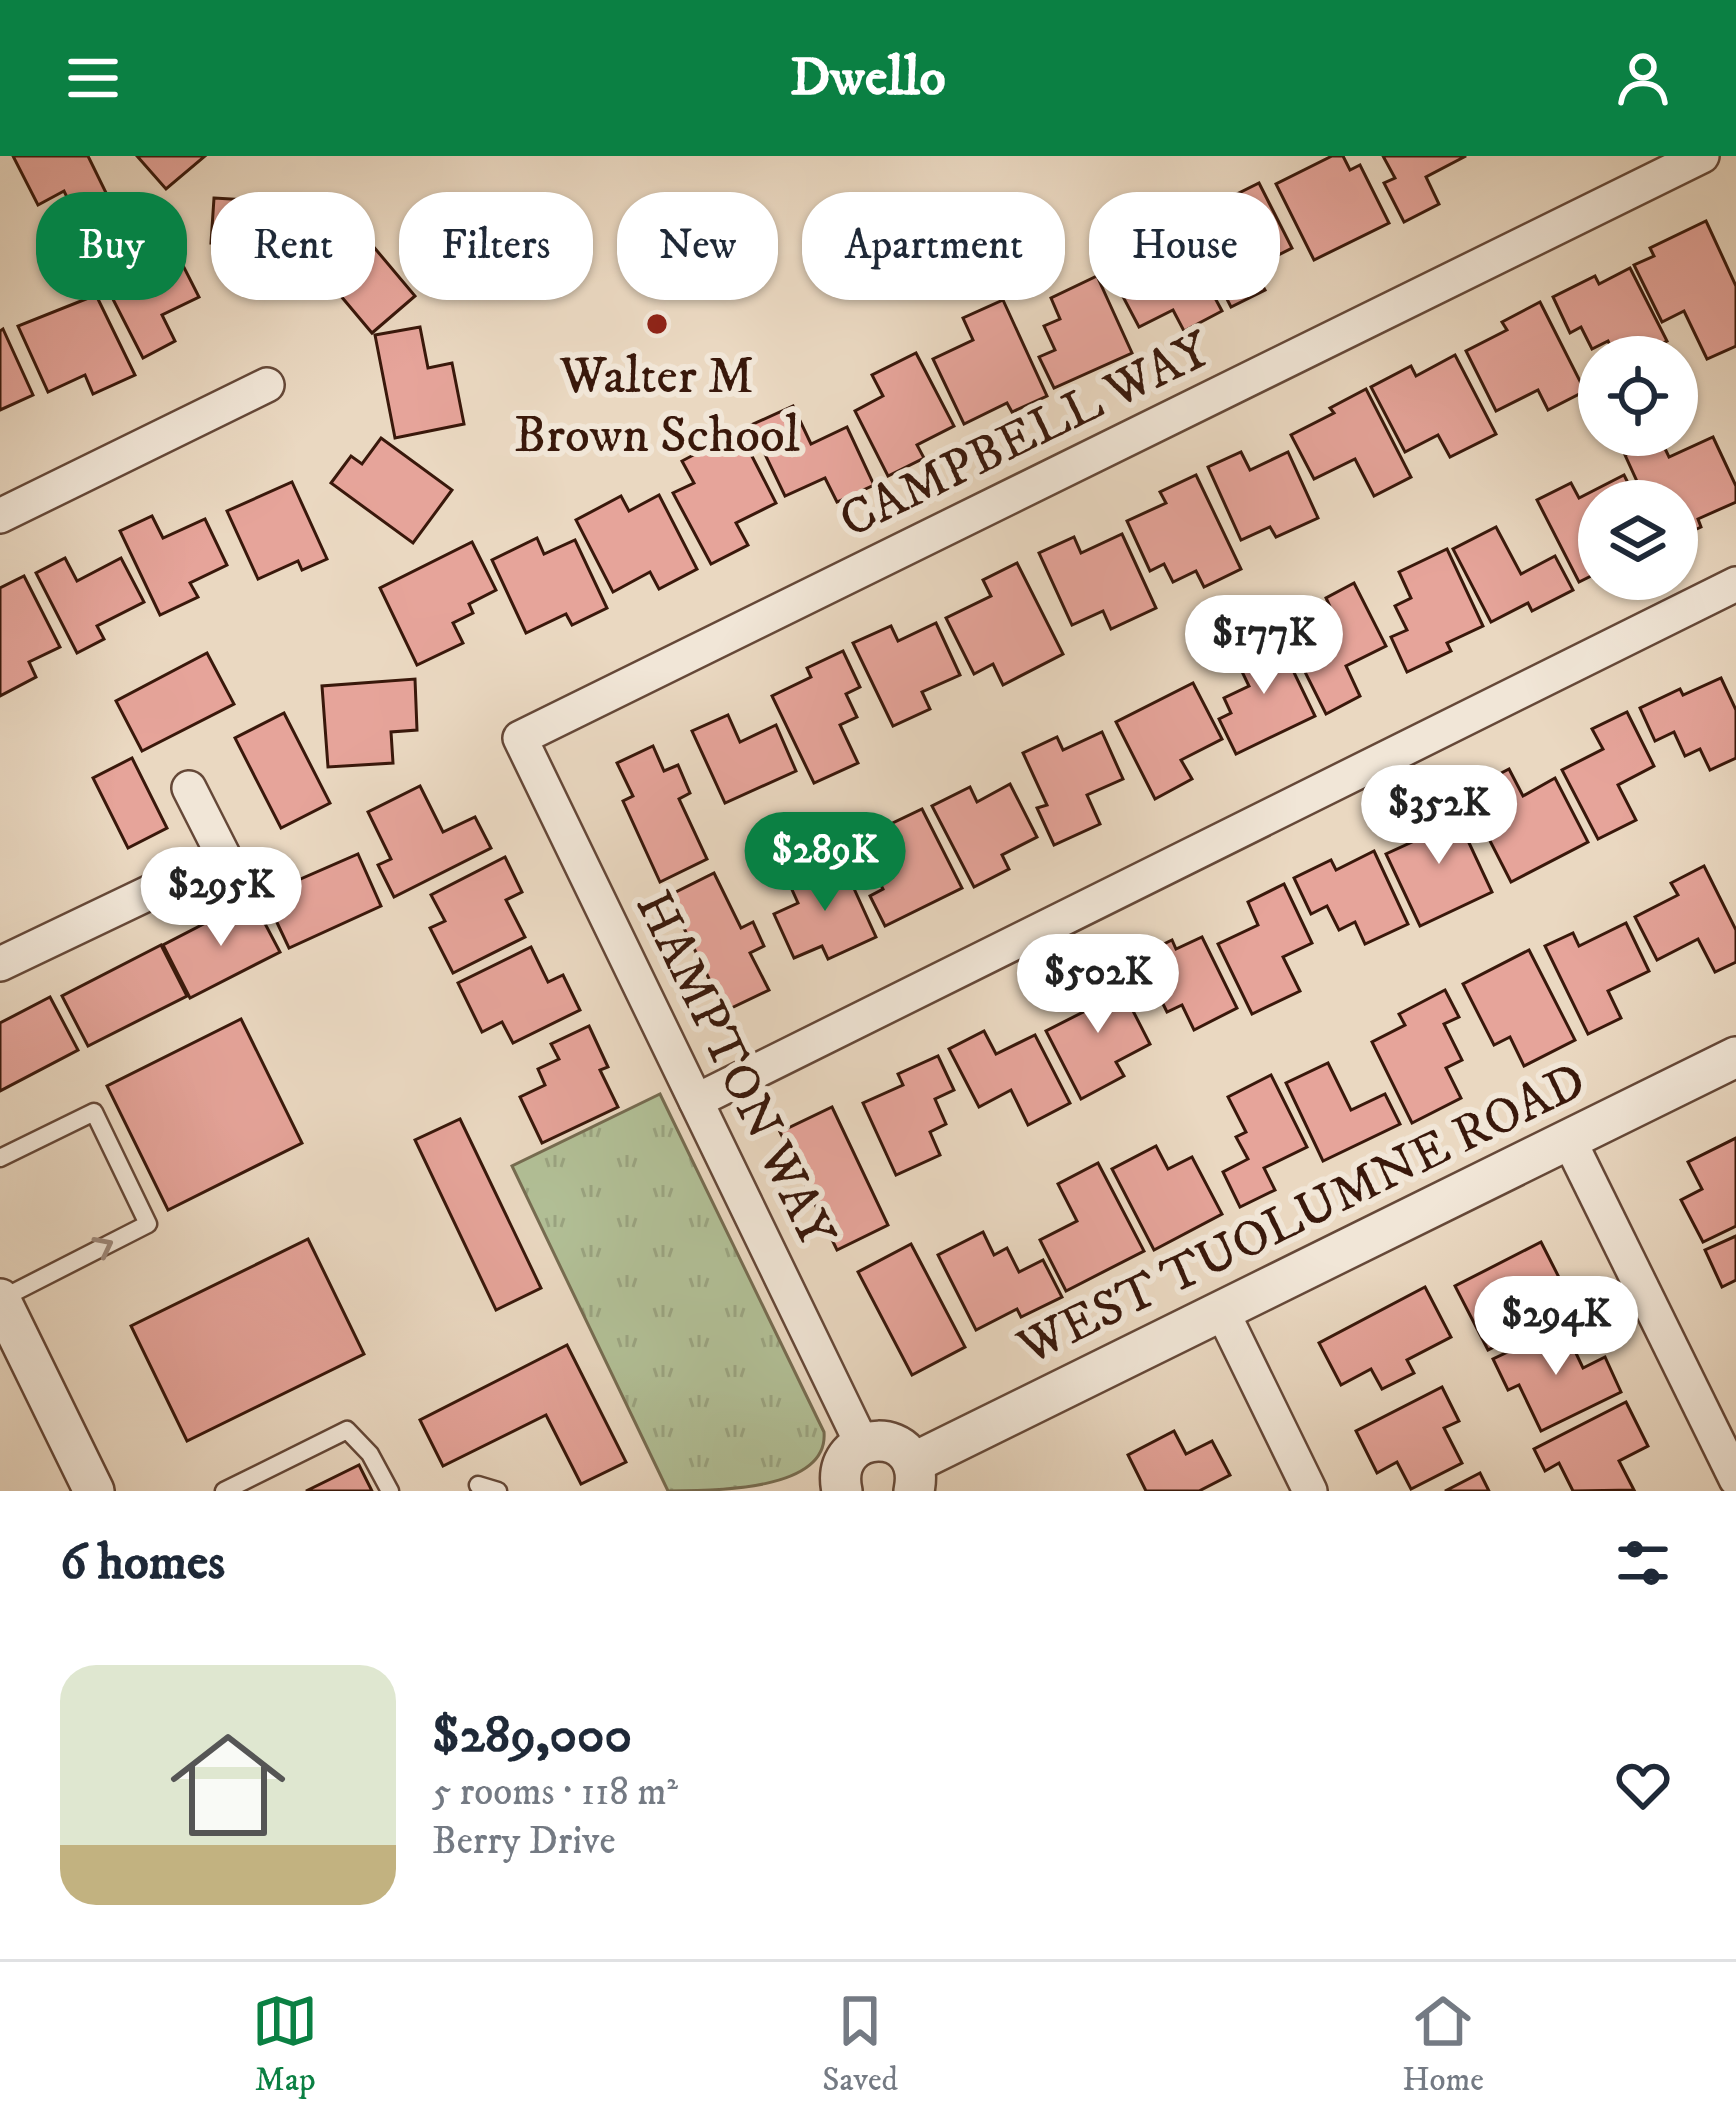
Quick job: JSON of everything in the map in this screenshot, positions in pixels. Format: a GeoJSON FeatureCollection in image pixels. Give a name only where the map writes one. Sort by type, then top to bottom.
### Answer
{"type":"FeatureCollection","features":[{"type":"Feature","properties":{"kind":"street","name":"CAMPBELL WAY"},"geometry":{"type":"LineString","coordinates":[[520,738],[1702,156]]}},
{"type":"Feature","properties":{"kind":"street"},"geometry":{"type":"LineString","coordinates":[[0,516],[267,385]]}},
{"type":"Feature","properties":{"kind":"street"},"geometry":{"type":"LineString","coordinates":[[696,1101],[1736,584]]}},
{"type":"Feature","properties":{"kind":"street","name":"HAMPTON WAY"},"geometry":{"type":"LineString","coordinates":[[520,738],[862,1444]]}},
{"type":"Feature","properties":{"kind":"street"},"geometry":{"type":"LineString","coordinates":[[0,964],[224,857],[189,788]]}},
{"type":"Feature","properties":{"kind":"street","name":"WEST TUOLUMNE ROAD"},"geometry":{"type":"LineString","coordinates":[[914,1477],[1222,1311],[1736,1058]]}},
{"type":"Feature","properties":{"kind":"street"},"geometry":{"type":"LineString","coordinates":[[1569,1140],[1736,1479]]}},
{"type":"Feature","properties":{"kind":"street"},"geometry":{"type":"LineString","coordinates":[[0,1299],[94,1491]]}},
{"type":"Feature","properties":{"kind":"street"},"geometry":{"type":"LineString","coordinates":[[1222,1311],[1310,1491]]}},
{"type":"Feature","properties":{"kind":"street"},"geometry":{"type":"LineString","coordinates":[[842,1491],[844,1461],[862,1444],[886,1441],[907,1453],[914,1477]]}},
{"type":"Feature","properties":{"kind":"lane"},"geometry":{"type":"LineString","coordinates":[[0,1158],[94,1112],[148,1224],[0,1299]]}},
{"type":"Feature","properties":{"kind":"lane"},"geometry":{"type":"LineString","coordinates":[[224,1491],[347,1430],[370,1454],[390,1491]]}},
{"type":"Feature","properties":{"kind":"lane"},"geometry":{"type":"LineString","coordinates":[[478,1485],[498,1491]]}},
{"type":"Feature","properties":{"kind":"green space"},"geometry":{"type":"Polygon","coordinates":[[[660,1094],[824,1432],[821,1451],[789,1477],[739,1488],[668,1491],[512,1166],[660,1094]]]}},
{"type":"Feature","properties":{"kind":"building"},"geometry":{"type":"Polygon","coordinates":[[[13,156],[88,156],[106,192],[36,192],[36,201],[13,156]]]}},
{"type":"Feature","properties":{"kind":"building"},"geometry":{"type":"Polygon","coordinates":[[[137,156],[205,156],[166,189],[137,156]]]}},
{"type":"Feature","properties":{"kind":"building"},"geometry":{"type":"Polygon","coordinates":[[[1332,156],[1343,156],[1350,170],[1360,165],[1389,223],[1314,260],[1276,184],[1332,156]]]}},
{"type":"Feature","properties":{"kind":"building"},"geometry":{"type":"Polygon","coordinates":[[[1383,156],[1466,156],[1426,177],[1439,204],[1404,222],[1384,183],[1395,178],[1383,156]]]}},
{"type":"Feature","properties":{"kind":"building"},"geometry":{"type":"Polygon","coordinates":[[[1259,183],[1264,192],[1241,192],[1259,183]]]}},
{"type":"Feature","properties":{"kind":"building"},"geometry":{"type":"Polygon","coordinates":[[[1706,221],[1736,286],[1736,346],[1707,359],[1684,311],[1662,322],[1634,265],[1654,256],[1650,248],[1706,221]]]}},
{"type":"Feature","properties":{"kind":"building"},"geometry":{"type":"Polygon","coordinates":[[[1280,224],[1292,248],[1280,254],[1280,224]]]}},
{"type":"Feature","properties":{"kind":"building"},"geometry":{"type":"Polygon","coordinates":[[[375,248],[399,277],[399,300],[410,300],[372,333],[344,300],[375,300],[375,248]]]}},
{"type":"Feature","properties":{"kind":"building"},"geometry":{"type":"Polygon","coordinates":[[[1630,268],[1664,336],[1586,336],[1581,327],[1570,333],[1553,297],[1595,276],[1599,284],[1630,268]]]}},
{"type":"Feature","properties":{"kind":"building"},"geometry":{"type":"Polygon","coordinates":[[[187,273],[199,297],[162,315],[175,341],[143,358],[113,300],[187,300],[187,273]]]}},
{"type":"Feature","properties":{"kind":"building"},"geometry":{"type":"Polygon","coordinates":[[[1089,280],[1089,300],[1108,300],[1132,353],[1054,388],[1039,357],[1055,350],[1044,326],[1060,319],[1052,300],[1065,300],[1065,291],[1089,280]]]}},
{"type":"Feature","properties":{"kind":"building"},"geometry":{"type":"Polygon","coordinates":[[[83,300],[98,300],[135,375],[93,394],[85,375],[48,392],[18,326],[83,300]]]}},
{"type":"Feature","properties":{"kind":"building"},"geometry":{"type":"Polygon","coordinates":[[[1003,300],[1047,396],[1012,412],[1007,403],[964,424],[933,359],[973,340],[963,318],[1003,300]]]}},
{"type":"Feature","properties":{"kind":"building"},"geometry":{"type":"Polygon","coordinates":[[[1125,300],[1216,300],[1222,311],[1184,331],[1173,310],[1139,327],[1125,300]]]}},
{"type":"Feature","properties":{"kind":"building"},"geometry":{"type":"Polygon","coordinates":[[[1540,302],[1578,377],[1578,395],[1548,410],[1538,390],[1496,411],[1466,351],[1507,330],[1502,322],[1540,302]]]}},
{"type":"Feature","properties":{"kind":"building"},"geometry":{"type":"Polygon","coordinates":[[[420,327],[428,368],[452,363],[464,424],[395,438],[375,335],[420,327]]]}},
{"type":"Feature","properties":{"kind":"building"},"geometry":{"type":"Polygon","coordinates":[[[3,329],[33,395],[0,410],[0,331],[3,329]]]}},
{"type":"Feature","properties":{"kind":"building"},"geometry":{"type":"Polygon","coordinates":[[[916,353],[954,426],[917,445],[924,458],[888,476],[855,411],[883,396],[872,375],[916,353]]]}},
{"type":"Feature","properties":{"kind":"building"},"geometry":{"type":"Polygon","coordinates":[[[1455,355],[1496,434],[1450,457],[1438,435],[1405,452],[1371,387],[1411,366],[1416,376],[1455,355]]]}},
{"type":"Feature","properties":{"kind":"building"},"geometry":{"type":"Polygon","coordinates":[[[1366,389],[1411,477],[1374,496],[1355,459],[1314,479],[1291,435],[1334,413],[1330,408],[1366,389]]]}},
{"type":"Feature","properties":{"kind":"building"},"geometry":{"type":"Polygon","coordinates":[[[793,406],[811,444],[847,427],[874,485],[837,502],[825,478],[785,496],[751,425],[793,406]]]}},
{"type":"Feature","properties":{"kind":"building"},"geometry":{"type":"Polygon","coordinates":[[[739,431],[776,503],[736,523],[748,545],[711,564],[673,493],[694,483],[682,461],[739,431]]]}},
{"type":"Feature","properties":{"kind":"building"},"geometry":{"type":"Polygon","coordinates":[[[1713,437],[1736,486],[1736,502],[1698,519],[1698,480],[1636,480],[1625,456],[1698,456],[1698,444],[1713,437]]]}},
{"type":"Feature","properties":{"kind":"building"},"geometry":{"type":"Polygon","coordinates":[[[381,438],[452,490],[413,543],[331,483],[351,456],[362,464],[381,438]]]}},
{"type":"Feature","properties":{"kind":"building"},"geometry":{"type":"Polygon","coordinates":[[[1241,452],[1250,470],[1288,452],[1318,518],[1276,537],[1270,527],[1241,540],[1208,467],[1241,452]]]}},
{"type":"Feature","properties":{"kind":"building"},"geometry":{"type":"Polygon","coordinates":[[[1196,475],[1241,569],[1204,587],[1196,571],[1173,582],[1164,564],[1150,571],[1127,521],[1166,503],[1160,492],[1196,475]]]}},
{"type":"Feature","properties":{"kind":"building"},"geometry":{"type":"Polygon","coordinates":[[[292,482],[327,559],[302,570],[298,561],[258,579],[227,511],[292,482]]]}},
{"type":"Feature","properties":{"kind":"building"},"geometry":{"type":"Polygon","coordinates":[[[1571,483],[1578,496],[1578,580],[1537,500],[1571,483]]]}},
{"type":"Feature","properties":{"kind":"building"},"geometry":{"type":"Polygon","coordinates":[[[659,495],[697,569],[659,589],[650,572],[613,592],[576,520],[621,496],[629,511],[659,495]]]}},
{"type":"Feature","properties":{"kind":"building"},"geometry":{"type":"Polygon","coordinates":[[[152,516],[163,538],[205,519],[227,565],[190,583],[198,597],[160,615],[120,531],[152,516]]]}},
{"type":"Feature","properties":{"kind":"building"},"geometry":{"type":"Polygon","coordinates":[[[1496,527],[1521,574],[1555,556],[1573,590],[1532,611],[1528,603],[1491,622],[1453,549],[1496,527]]]}},
{"type":"Feature","properties":{"kind":"building"},"geometry":{"type":"Polygon","coordinates":[[[1122,534],[1156,608],[1111,629],[1103,611],[1072,625],[1039,553],[1074,537],[1081,553],[1122,534]]]}},
{"type":"Feature","properties":{"kind":"building"},"geometry":{"type":"Polygon","coordinates":[[[537,538],[544,554],[575,540],[607,608],[572,625],[566,614],[526,633],[492,560],[537,538]]]}},
{"type":"Feature","properties":{"kind":"building"},"geometry":{"type":"Polygon","coordinates":[[[472,542],[496,590],[469,604],[473,613],[453,623],[463,643],[417,665],[380,588],[472,542]]]}},
{"type":"Feature","properties":{"kind":"building"},"geometry":{"type":"Polygon","coordinates":[[[1447,549],[1483,626],[1447,643],[1451,651],[1407,672],[1391,637],[1407,630],[1395,606],[1411,598],[1399,572],[1447,549]]]}},
{"type":"Feature","properties":{"kind":"building"},"geometry":{"type":"Polygon","coordinates":[[[65,558],[77,581],[121,558],[144,602],[97,626],[104,639],[77,653],[36,573],[65,558]]]}},
{"type":"Feature","properties":{"kind":"building"},"geometry":{"type":"Polygon","coordinates":[[[1017,563],[1063,654],[1003,685],[993,664],[974,674],[946,618],[991,596],[983,580],[1017,563]]]}},
{"type":"Feature","properties":{"kind":"building"},"geometry":{"type":"Polygon","coordinates":[[[24,576],[60,647],[29,662],[36,677],[0,696],[0,588],[24,576]]]}},
{"type":"Feature","properties":{"kind":"building"},"geometry":{"type":"Polygon","coordinates":[[[1354,583],[1386,646],[1346,666],[1360,696],[1326,714],[1287,636],[1333,613],[1326,598],[1354,583]]]}},
{"type":"Feature","properties":{"kind":"building"},"geometry":{"type":"Polygon","coordinates":[[[936,623],[960,675],[922,692],[930,709],[893,726],[853,643],[891,626],[898,641],[936,623]]]}},
{"type":"Feature","properties":{"kind":"building"},"geometry":{"type":"Polygon","coordinates":[[[1275,633],[1315,716],[1236,754],[1219,719],[1231,713],[1224,698],[1249,686],[1233,653],[1275,633]]]}},
{"type":"Feature","properties":{"kind":"building"},"geometry":{"type":"Polygon","coordinates":[[[843,651],[860,687],[846,694],[857,717],[840,725],[858,763],[814,783],[772,696],[811,677],[807,668],[843,651]]]}},
{"type":"Feature","properties":{"kind":"building"},"geometry":{"type":"Polygon","coordinates":[[[207,653],[234,704],[142,751],[116,701],[207,653]]]}},
{"type":"Feature","properties":{"kind":"building"},"geometry":{"type":"Polygon","coordinates":[[[1721,678],[1736,710],[1736,758],[1710,770],[1700,749],[1685,756],[1674,732],[1655,741],[1640,708],[1680,689],[1683,695],[1721,678]]]}},
{"type":"Feature","properties":{"kind":"building"},"geometry":{"type":"Polygon","coordinates":[[[415,679],[417,730],[391,732],[393,763],[328,767],[322,686],[415,679]]]}},
{"type":"Feature","properties":{"kind":"building"},"geometry":{"type":"Polygon","coordinates":[[[1193,683],[1222,739],[1181,760],[1192,779],[1155,799],[1116,722],[1193,683]]]}},
{"type":"Feature","properties":{"kind":"building"},"geometry":{"type":"Polygon","coordinates":[[[1627,712],[1654,766],[1618,785],[1636,820],[1598,839],[1562,770],[1603,749],[1592,729],[1627,712]]]}},
{"type":"Feature","properties":{"kind":"building"},"geometry":{"type":"Polygon","coordinates":[[[284,713],[330,803],[281,828],[235,738],[284,713]]]}},
{"type":"Feature","properties":{"kind":"building"},"geometry":{"type":"Polygon","coordinates":[[[728,715],[740,742],[776,725],[796,771],[725,803],[692,731],[728,715]]]}},
{"type":"Feature","properties":{"kind":"building"},"geometry":{"type":"Polygon","coordinates":[[[1102,732],[1123,779],[1087,795],[1100,824],[1054,845],[1037,808],[1047,805],[1023,753],[1057,737],[1063,750],[1102,732]]]}},
{"type":"Feature","properties":{"kind":"building"},"geometry":{"type":"Polygon","coordinates":[[[653,746],[664,771],[678,765],[690,793],[679,799],[707,859],[660,882],[623,801],[633,796],[617,763],[653,746]]]}},
{"type":"Feature","properties":{"kind":"building"},"geometry":{"type":"Polygon","coordinates":[[[132,758],[167,828],[128,848],[93,778],[132,758]]]}},
{"type":"Feature","properties":{"kind":"building"},"geometry":{"type":"Polygon","coordinates":[[[1509,769],[1523,796],[1555,778],[1588,842],[1511,882],[1465,792],[1509,769]]]}},
{"type":"Feature","properties":{"kind":"building"},"geometry":{"type":"Polygon","coordinates":[[[1010,784],[1037,837],[1002,855],[1009,869],[974,887],[932,806],[970,787],[977,802],[1010,784]]]}},
{"type":"Feature","properties":{"kind":"building"},"geometry":{"type":"Polygon","coordinates":[[[420,786],[443,832],[475,817],[491,848],[394,897],[378,865],[391,859],[368,812],[420,786]]]}},
{"type":"Feature","properties":{"kind":"building"},"geometry":{"type":"Polygon","coordinates":[[[1449,800],[1492,892],[1420,926],[1386,854],[1425,836],[1415,815],[1449,800]]]}},
{"type":"Feature","properties":{"kind":"building"},"geometry":{"type":"Polygon","coordinates":[[[922,809],[962,888],[885,926],[870,896],[883,889],[872,867],[889,858],[876,831],[922,809]]]}},
{"type":"Feature","properties":{"kind":"building"},"geometry":{"type":"Polygon","coordinates":[[[1374,851],[1408,924],[1365,944],[1355,922],[1339,930],[1327,906],[1311,914],[1294,878],[1331,860],[1336,870],[1374,851]]]}},
{"type":"Feature","properties":{"kind":"building"},"geometry":{"type":"Polygon","coordinates":[[[358,854],[381,906],[289,948],[264,895],[358,854]]]}},
{"type":"Feature","properties":{"kind":"building"},"geometry":{"type":"Polygon","coordinates":[[[505,857],[522,892],[506,900],[525,937],[453,973],[430,928],[445,921],[431,895],[505,857]]]}},
{"type":"Feature","properties":{"kind":"building"},"geometry":{"type":"Polygon","coordinates":[[[841,860],[876,937],[828,959],[822,946],[794,958],[774,914],[798,903],[789,883],[841,860]]]}},
{"type":"Feature","properties":{"kind":"building"},"geometry":{"type":"Polygon","coordinates":[[[1704,866],[1736,930],[1736,962],[1715,972],[1698,939],[1657,960],[1635,917],[1678,895],[1671,883],[1704,866]]]}},
{"type":"Feature","properties":{"kind":"building"},"geometry":{"type":"Polygon","coordinates":[[[714,873],[741,928],[753,922],[764,946],[750,953],[769,990],[725,1011],[668,896],[714,873]]]}},
{"type":"Feature","properties":{"kind":"building"},"geometry":{"type":"Polygon","coordinates":[[[1284,884],[1312,943],[1283,957],[1300,991],[1252,1014],[1218,944],[1258,925],[1248,902],[1284,884]]]}},
{"type":"Feature","properties":{"kind":"building"},"geometry":{"type":"Polygon","coordinates":[[[252,899],[280,952],[190,998],[163,945],[252,899]]]}},
{"type":"Feature","properties":{"kind":"building"},"geometry":{"type":"Polygon","coordinates":[[[1626,923],[1649,971],[1608,991],[1621,1018],[1588,1034],[1545,946],[1573,933],[1579,946],[1626,923]]]}},
{"type":"Feature","properties":{"kind":"building"},"geometry":{"type":"Polygon","coordinates":[[[1202,937],[1237,1008],[1194,1030],[1182,1005],[1167,1012],[1156,990],[1138,998],[1121,965],[1172,940],[1176,949],[1202,937]]]}},
{"type":"Feature","properties":{"kind":"building"},"geometry":{"type":"Polygon","coordinates":[[[161,945],[187,996],[88,1046],[62,996],[161,945]]]}},
{"type":"Feature","properties":{"kind":"building"},"geometry":{"type":"Polygon","coordinates":[[[531,947],[548,982],[563,975],[580,1010],[513,1043],[502,1022],[482,1032],[458,983],[531,947]]]}},
{"type":"Feature","properties":{"kind":"building"},"geometry":{"type":"Polygon","coordinates":[[[1529,950],[1575,1040],[1524,1066],[1510,1037],[1494,1045],[1463,984],[1529,950]]]}},
{"type":"Feature","properties":{"kind":"building"},"geometry":{"type":"Polygon","coordinates":[[[1112,970],[1150,1044],[1116,1062],[1124,1076],[1081,1099],[1046,1031],[1087,1010],[1076,988],[1112,970]]]}},
{"type":"Feature","properties":{"kind":"building"},"geometry":{"type":"Polygon","coordinates":[[[1445,990],[1459,1017],[1444,1024],[1462,1060],[1446,1068],[1461,1098],[1412,1123],[1372,1042],[1405,1025],[1399,1014],[1445,990]]]}},
{"type":"Feature","properties":{"kind":"building"},"geometry":{"type":"Polygon","coordinates":[[[50,997],[78,1050],[0,1091],[0,1023],[50,997]]]}},
{"type":"Feature","properties":{"kind":"building"},"geometry":{"type":"Polygon","coordinates":[[[241,1019],[302,1143],[168,1210],[107,1086],[241,1019]]]}},
{"type":"Feature","properties":{"kind":"building"},"geometry":{"type":"Polygon","coordinates":[[[589,1026],[608,1067],[600,1070],[618,1107],[542,1143],[520,1097],[545,1085],[538,1069],[559,1059],[551,1044],[589,1026]]]}},
{"type":"Feature","properties":{"kind":"building"},"geometry":{"type":"Polygon","coordinates":[[[984,1031],[996,1054],[1035,1035],[1070,1103],[1028,1125],[1011,1090],[979,1107],[949,1049],[984,1031]]]}},
{"type":"Feature","properties":{"kind":"building"},"geometry":{"type":"Polygon","coordinates":[[[938,1056],[954,1090],[935,1099],[946,1124],[930,1132],[940,1155],[896,1175],[863,1103],[903,1085],[898,1074],[938,1056]]]}},
{"type":"Feature","properties":{"kind":"building"},"geometry":{"type":"Polygon","coordinates":[[[1328,1063],[1351,1110],[1385,1094],[1400,1124],[1323,1161],[1286,1083],[1328,1063]]]}},
{"type":"Feature","properties":{"kind":"building"},"geometry":{"type":"Polygon","coordinates":[[[1271,1075],[1307,1147],[1264,1168],[1275,1190],[1240,1207],[1223,1172],[1248,1159],[1236,1137],[1246,1132],[1228,1097],[1271,1075]]]}},
{"type":"Feature","properties":{"kind":"building"},"geometry":{"type":"Polygon","coordinates":[[[832,1107],[888,1225],[837,1250],[780,1132],[832,1107]]]}},
{"type":"Feature","properties":{"kind":"building"},"geometry":{"type":"Polygon","coordinates":[[[460,1119],[541,1288],[496,1310],[415,1140],[460,1119]]]}},
{"type":"Feature","properties":{"kind":"building"},"geometry":{"type":"Polygon","coordinates":[[[1736,1138],[1736,1226],[1703,1242],[1681,1200],[1702,1189],[1688,1162],[1736,1138]]]}},
{"type":"Feature","properties":{"kind":"building"},"geometry":{"type":"Polygon","coordinates":[[[1156,1146],[1168,1169],[1192,1157],[1222,1214],[1154,1250],[1112,1169],[1156,1146]]]}},
{"type":"Feature","properties":{"kind":"building"},"geometry":{"type":"Polygon","coordinates":[[[1098,1163],[1144,1251],[1066,1291],[1040,1240],[1077,1221],[1058,1184],[1098,1163]]]}},
{"type":"Feature","properties":{"kind":"building"},"geometry":{"type":"Polygon","coordinates":[[[983,1232],[994,1255],[1007,1248],[1019,1272],[1043,1260],[1062,1297],[1021,1317],[1017,1309],[976,1330],[938,1255],[983,1232]]]}},
{"type":"Feature","properties":{"kind":"building"},"geometry":{"type":"Polygon","coordinates":[[[1736,1236],[1736,1280],[1722,1287],[1705,1250],[1736,1236]]]}},
{"type":"Feature","properties":{"kind":"building"},"geometry":{"type":"Polygon","coordinates":[[[308,1239],[364,1354],[187,1441],[131,1326],[308,1239]]]}},
{"type":"Feature","properties":{"kind":"building"},"geometry":{"type":"Polygon","coordinates":[[[1541,1242],[1574,1307],[1488,1350],[1455,1286],[1541,1242]]]}},
{"type":"Feature","properties":{"kind":"building"},"geometry":{"type":"Polygon","coordinates":[[[911,1244],[965,1347],[912,1375],[858,1272],[911,1244]]]}},
{"type":"Feature","properties":{"kind":"building"},"geometry":{"type":"Polygon","coordinates":[[[1425,1287],[1451,1337],[1407,1360],[1414,1373],[1382,1389],[1371,1369],[1341,1385],[1319,1343],[1425,1287]]]}},
{"type":"Feature","properties":{"kind":"building"},"geometry":{"type":"Polygon","coordinates":[[[1563,1326],[1583,1368],[1605,1357],[1621,1392],[1541,1431],[1519,1385],[1508,1390],[1493,1359],[1563,1326]]]}},
{"type":"Feature","properties":{"kind":"building"},"geometry":{"type":"Polygon","coordinates":[[[567,1345],[626,1462],[581,1484],[546,1415],[443,1466],[420,1420],[567,1345]]]}},
{"type":"Feature","properties":{"kind":"building"},"geometry":{"type":"Polygon","coordinates":[[[1442,1387],[1459,1421],[1444,1428],[1462,1463],[1411,1489],[1397,1462],[1377,1473],[1356,1431],[1442,1387]]]}},
{"type":"Feature","properties":{"kind":"building"},"geometry":{"type":"Polygon","coordinates":[[[1626,1402],[1648,1446],[1619,1461],[1634,1490],[1573,1491],[1559,1463],[1545,1471],[1534,1449],[1626,1402]]]}},
{"type":"Feature","properties":{"kind":"building"},"geometry":{"type":"Polygon","coordinates":[[[1174,1431],[1186,1454],[1212,1441],[1230,1475],[1199,1491],[1146,1491],[1128,1455],[1174,1431]]]}},
{"type":"Feature","properties":{"kind":"building"},"geometry":{"type":"Polygon","coordinates":[[[359,1465],[372,1491],[306,1491],[359,1465]]]}},
{"type":"Feature","properties":{"kind":"building"},"geometry":{"type":"Polygon","coordinates":[[[1480,1473],[1489,1491],[1445,1491],[1480,1473]]]}},
{"type":"Feature","properties":{"kind":"place","name":"Walter M Brown School"},"geometry":{"type":"Point","coordinates":[657,324]}}]}
